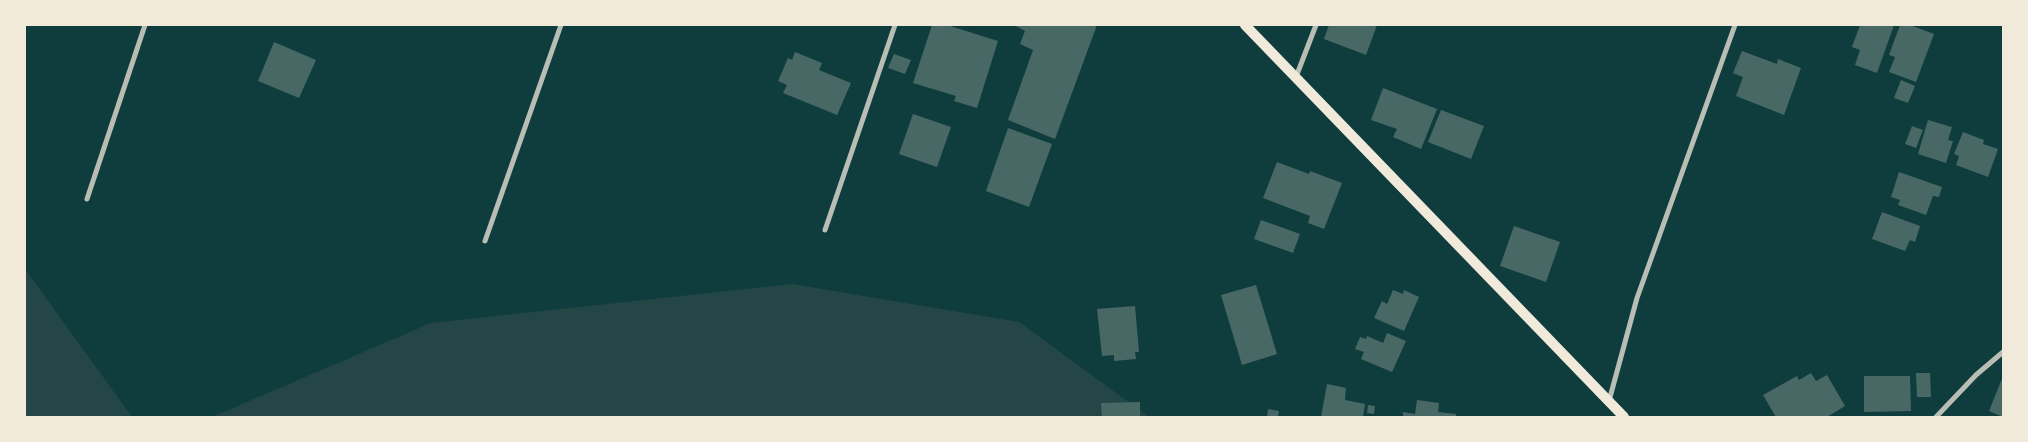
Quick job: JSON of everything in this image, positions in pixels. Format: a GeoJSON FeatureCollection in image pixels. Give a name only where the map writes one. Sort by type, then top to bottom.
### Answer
{"type":"FeatureCollection","features":[{"type":"Feature","properties":{"kind":"main road"},"geometry":{"type":"LineString","coordinates":[[1246,25],[1624,417]]}},
{"type":"Feature","properties":{"kind":"street"},"geometry":{"type":"LineString","coordinates":[[87,199],[145,25]]}},
{"type":"Feature","properties":{"kind":"street"},"geometry":{"type":"LineString","coordinates":[[484,241],[561,25]]}},
{"type":"Feature","properties":{"kind":"street"},"geometry":{"type":"LineString","coordinates":[[825,230],[895,25]]}},
{"type":"Feature","properties":{"kind":"street"},"geometry":{"type":"LineString","coordinates":[[1296,77],[1316,25]]}},
{"type":"Feature","properties":{"kind":"street"},"geometry":{"type":"LineString","coordinates":[[1609,402],[1637,298],[1736,25]]}},
{"type":"Feature","properties":{"kind":"street"},"geometry":{"type":"LineString","coordinates":[[1939,416],[1976,375],[2003,352]]}},
{"type":"Feature","properties":{"kind":"shaded area"},"geometry":{"type":"Polygon","coordinates":[[[25,269],[132,417],[25,417],[25,269]]]}},
{"type":"Feature","properties":{"kind":"shaded area"},"geometry":{"type":"Polygon","coordinates":[[[792,284],[1019,322],[1149,417],[212,417],[431,323],[792,284]]]}},
{"type":"Feature","properties":{"kind":"building"},"geometry":{"type":"Polygon","coordinates":[[[932,25],[947,25],[998,41],[977,108],[954,101],[956,96],[913,83],[932,25]]]}},
{"type":"Feature","properties":{"kind":"building"},"geometry":{"type":"Polygon","coordinates":[[[1014,25],[1097,25],[1055,139],[1008,120],[1033,50],[1020,44],[1025,31],[1014,25]]]}},
{"type":"Feature","properties":{"kind":"building"},"geometry":{"type":"Polygon","coordinates":[[[1329,25],[1377,25],[1366,55],[1324,39],[1329,25]]]}},
{"type":"Feature","properties":{"kind":"building"},"geometry":{"type":"Polygon","coordinates":[[[1860,25],[1894,25],[1877,73],[1855,65],[1860,50],[1852,47],[1860,25]]]}},
{"type":"Feature","properties":{"kind":"building"},"geometry":{"type":"Polygon","coordinates":[[[1900,25],[1910,25],[1934,34],[1916,82],[1889,72],[1895,57],[1889,55],[1900,25]]]}},
{"type":"Feature","properties":{"kind":"building"},"geometry":{"type":"Polygon","coordinates":[[[274,42],[316,60],[299,98],[258,81],[274,42]]]}},
{"type":"Feature","properties":{"kind":"building"},"geometry":{"type":"Polygon","coordinates":[[[1742,51],[1777,64],[1778,59],[1801,68],[1784,115],[1736,96],[1743,77],[1733,73],[1742,51]]]}},
{"type":"Feature","properties":{"kind":"building"},"geometry":{"type":"Polygon","coordinates":[[[795,52],[822,63],[819,70],[851,83],[837,115],[783,93],[787,85],[778,81],[788,58],[792,60],[795,52]]]}},
{"type":"Feature","properties":{"kind":"building"},"geometry":{"type":"Polygon","coordinates":[[[894,54],[911,60],[905,74],[888,68],[894,54]]]}},
{"type":"Feature","properties":{"kind":"building"},"geometry":{"type":"Polygon","coordinates":[[[1901,80],[1915,86],[1908,103],[1894,98],[1901,80]]]}},
{"type":"Feature","properties":{"kind":"building"},"geometry":{"type":"Polygon","coordinates":[[[1383,88],[1437,109],[1421,149],[1393,137],[1397,129],[1371,120],[1383,88]]]}},
{"type":"Feature","properties":{"kind":"building"},"geometry":{"type":"Polygon","coordinates":[[[1441,110],[1484,126],[1471,159],[1428,142],[1441,110]]]}},
{"type":"Feature","properties":{"kind":"building"},"geometry":{"type":"Polygon","coordinates":[[[913,114],[951,127],[937,167],[899,154],[913,114]]]}},
{"type":"Feature","properties":{"kind":"building"},"geometry":{"type":"Polygon","coordinates":[[[1928,120],[1952,127],[1948,140],[1953,141],[1946,163],[1918,154],[1928,120]]]}},
{"type":"Feature","properties":{"kind":"building"},"geometry":{"type":"Polygon","coordinates":[[[1912,126],[1923,130],[1916,148],[1905,144],[1912,126]]]}},
{"type":"Feature","properties":{"kind":"building"},"geometry":{"type":"Polygon","coordinates":[[[1008,128],[1052,144],[1029,207],[986,191],[1008,128]]]}},
{"type":"Feature","properties":{"kind":"building"},"geometry":{"type":"Polygon","coordinates":[[[1963,132],[1984,140],[1983,144],[1998,149],[1988,177],[1956,165],[1959,156],[1954,154],[1963,132]]]}},
{"type":"Feature","properties":{"kind":"building"},"geometry":{"type":"Polygon","coordinates":[[[1277,162],[1309,174],[1310,171],[1342,183],[1324,229],[1308,223],[1310,216],[1263,198],[1277,162]]]}},
{"type":"Feature","properties":{"kind":"building"},"geometry":{"type":"Polygon","coordinates":[[[1899,172],[1942,187],[1939,197],[1933,196],[1926,215],[1898,205],[1900,200],[1891,197],[1899,172]]]}},
{"type":"Feature","properties":{"kind":"building"},"geometry":{"type":"Polygon","coordinates":[[[1882,212],[1920,226],[1915,242],[1910,240],[1905,251],[1872,239],[1882,212]]]}},
{"type":"Feature","properties":{"kind":"building"},"geometry":{"type":"Polygon","coordinates":[[[1261,220],[1300,234],[1293,253],[1254,239],[1261,220]]]}},
{"type":"Feature","properties":{"kind":"building"},"geometry":{"type":"Polygon","coordinates":[[[1514,226],[1560,242],[1546,282],[1500,266],[1514,226]]]}},
{"type":"Feature","properties":{"kind":"building"},"geometry":{"type":"Polygon","coordinates":[[[1256,285],[1277,354],[1242,365],[1221,295],[1256,285]]]}},
{"type":"Feature","properties":{"kind":"building"},"geometry":{"type":"Polygon","coordinates":[[[1393,290],[1403,294],[1404,290],[1419,297],[1404,331],[1374,318],[1382,301],[1387,304],[1393,290]]]}},
{"type":"Feature","properties":{"kind":"building"},"geometry":{"type":"Polygon","coordinates":[[[1135,306],[1139,352],[1135,352],[1136,359],[1114,361],[1114,355],[1102,356],[1097,309],[1135,306]]]}},
{"type":"Feature","properties":{"kind":"building"},"geometry":{"type":"Polygon","coordinates":[[[1387,333],[1406,341],[1392,372],[1361,359],[1364,352],[1355,349],[1360,337],[1366,339],[1367,336],[1383,343],[1387,333]]]}},
{"type":"Feature","properties":{"kind":"building"},"geometry":{"type":"Polygon","coordinates":[[[1811,373],[1816,381],[1827,375],[1845,406],[1827,417],[1776,417],[1763,395],[1797,376],[1799,380],[1811,373]]]}},
{"type":"Feature","properties":{"kind":"building"},"geometry":{"type":"Polygon","coordinates":[[[1916,373],[1930,373],[1931,397],[1917,397],[1916,373]]]}},
{"type":"Feature","properties":{"kind":"building"},"geometry":{"type":"Polygon","coordinates":[[[1864,376],[1910,376],[1911,411],[1864,412],[1864,376]]]}},
{"type":"Feature","properties":{"kind":"building"},"geometry":{"type":"Polygon","coordinates":[[[2003,376],[2003,417],[1989,411],[2003,376]]]}},
{"type":"Feature","properties":{"kind":"building"},"geometry":{"type":"Polygon","coordinates":[[[1327,384],[1346,388],[1345,400],[1365,404],[1363,417],[1321,417],[1327,384]]]}},
{"type":"Feature","properties":{"kind":"building"},"geometry":{"type":"Polygon","coordinates":[[[1417,400],[1439,403],[1438,412],[1456,414],[1456,417],[1403,417],[1403,412],[1415,414],[1417,400]]]}},
{"type":"Feature","properties":{"kind":"building"},"geometry":{"type":"Polygon","coordinates":[[[1140,402],[1140,417],[1102,417],[1101,403],[1140,402]]]}},
{"type":"Feature","properties":{"kind":"building"},"geometry":{"type":"Polygon","coordinates":[[[1368,405],[1375,406],[1374,414],[1367,413],[1368,405]]]}},
{"type":"Feature","properties":{"kind":"building"},"geometry":{"type":"Polygon","coordinates":[[[1268,409],[1279,411],[1278,417],[1267,417],[1268,409]]]}}]}
